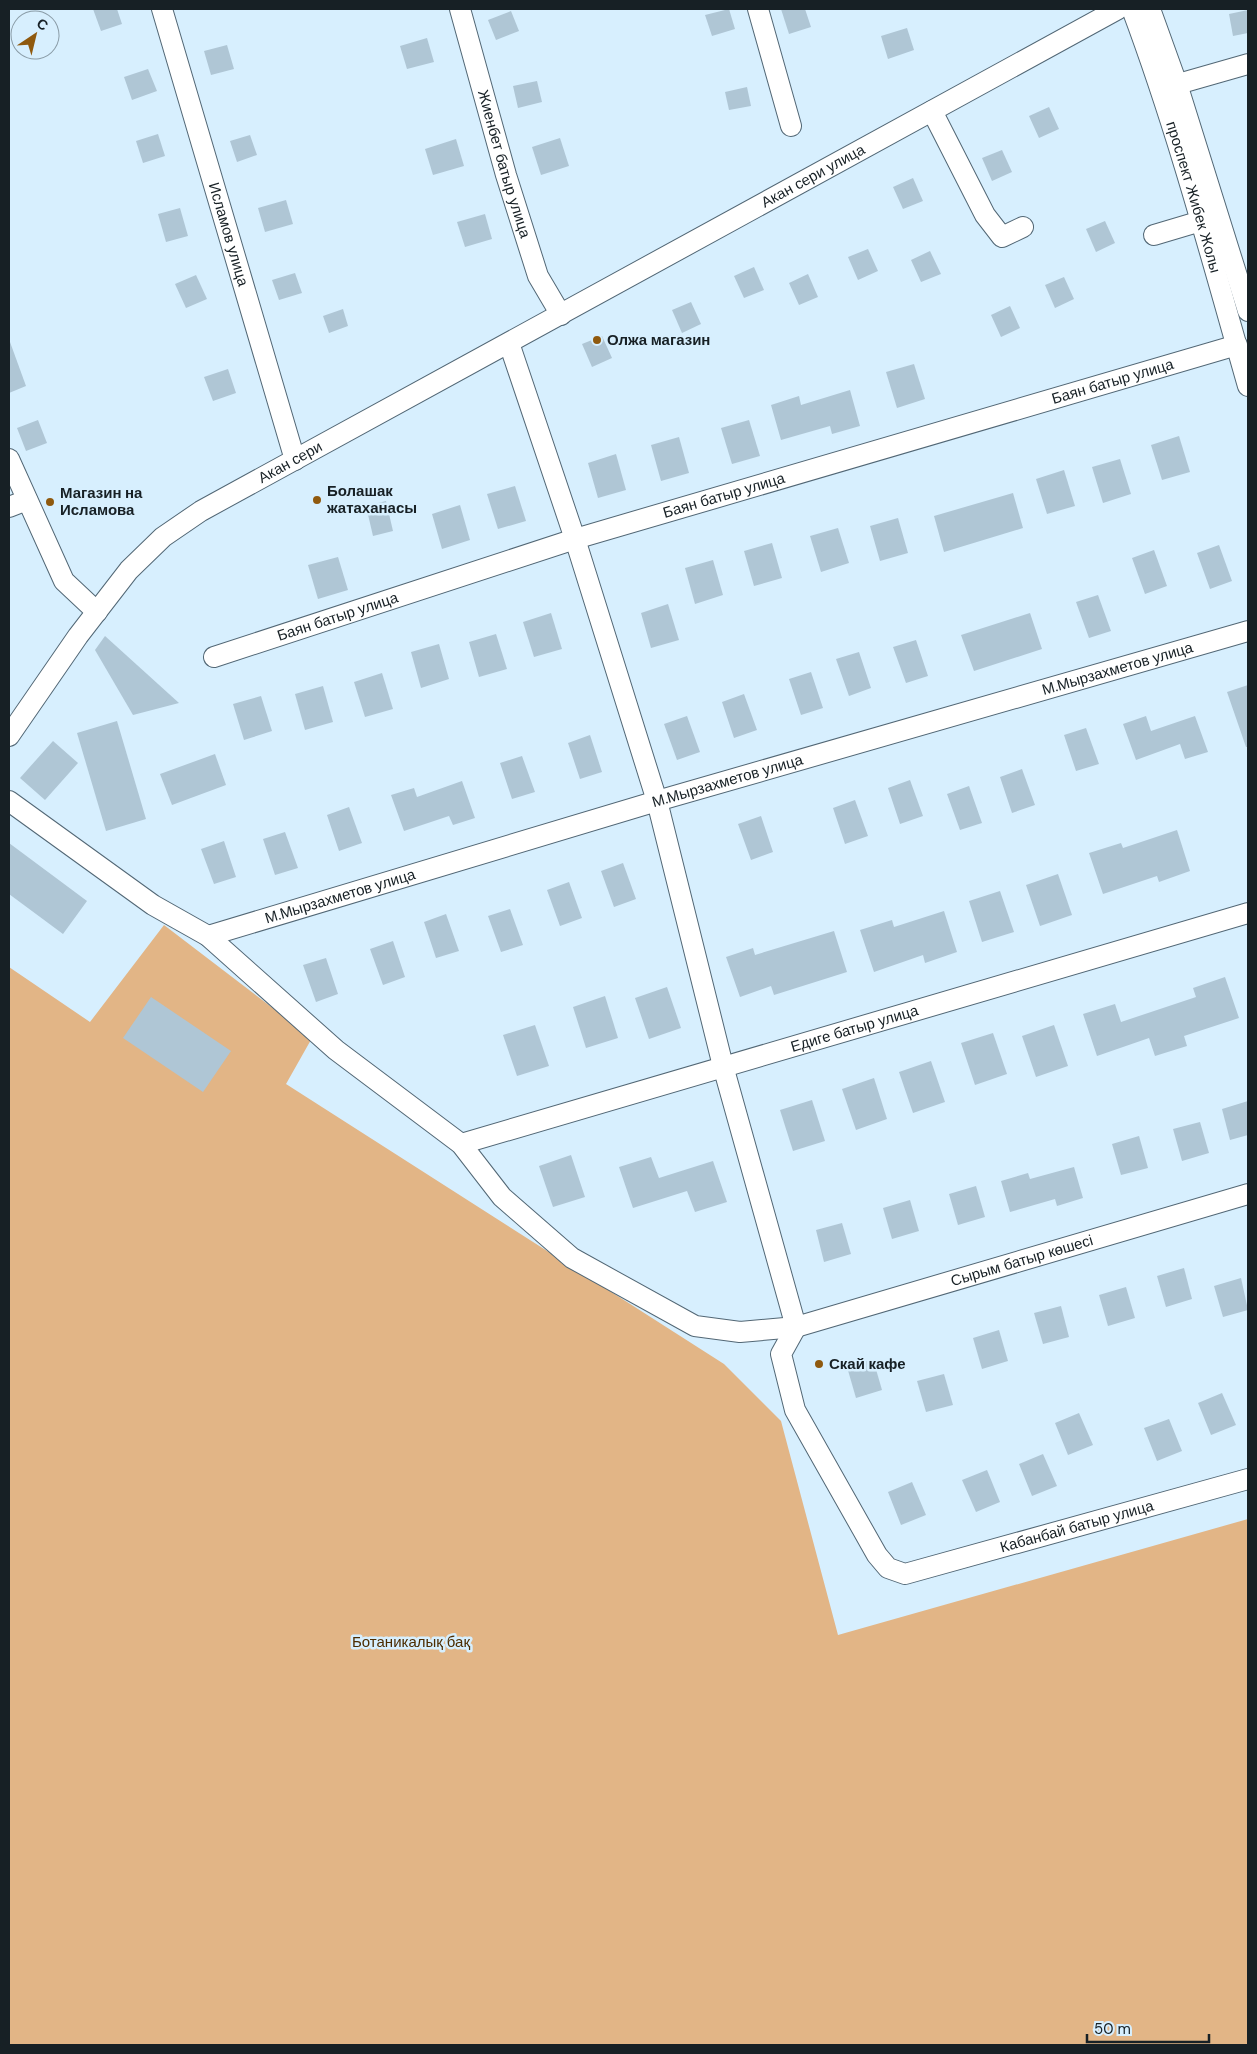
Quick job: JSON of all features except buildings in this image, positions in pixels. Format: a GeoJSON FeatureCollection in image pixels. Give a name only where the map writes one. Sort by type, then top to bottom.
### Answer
{"type":"FeatureCollection","features":[{"type":"Feature","properties":{"kind":"street","name":"Исламов улица"},"geometry":{"type":"LineString","coordinates":[[162,9],[296,460]]}},
{"type":"Feature","properties":{"kind":"street","name":"Жиенбет батыр улица"},"geometry":{"type":"LineString","coordinates":[[460,9],[506,176],[538,276],[560,315]]}},
{"type":"Feature","properties":{"kind":"street"},"geometry":{"type":"LineString","coordinates":[[758,9],[791,126]]}},
{"type":"Feature","properties":{"kind":"street","name":"Акан сери улица"},"geometry":{"type":"LineString","coordinates":[[509,343],[1118,9]]}},
{"type":"Feature","properties":{"kind":"street","name":"проспект Жибек Жолы"},"geometry":{"type":"LineString","coordinates":[[1132,9],[1168,87],[1248,311]]}},
{"type":"Feature","properties":{"kind":"street","name":"проспект Жибек Жолы"},"geometry":{"type":"LineString","coordinates":[[1150,9],[1201,221],[1248,386]]}},
{"type":"Feature","properties":{"kind":"street"},"geometry":{"type":"LineString","coordinates":[[1168,87],[1248,64]]}},
{"type":"Feature","properties":{"kind":"street"},"geometry":{"type":"LineString","coordinates":[[932,111],[985,215],[1002,237],[1023,227]]}},
{"type":"Feature","properties":{"kind":"street"},"geometry":{"type":"LineString","coordinates":[[1154,235],[1201,221]]}},
{"type":"Feature","properties":{"kind":"street","name":"Акан сери"},"geometry":{"type":"LineString","coordinates":[[11,726],[129,570],[163,537],[201,511],[509,343]]}},
{"type":"Feature","properties":{"kind":"street"},"geometry":{"type":"LineString","coordinates":[[509,343],[575,539],[658,801],[723,1066],[796,1327]]}},
{"type":"Feature","properties":{"kind":"street","name":"Баян батыр улица"},"geometry":{"type":"LineString","coordinates":[[214,657],[575,539],[1237,345]]}},
{"type":"Feature","properties":{"kind":"street"},"geometry":{"type":"LineString","coordinates":[[9,459],[18,504],[64,581],[96,612]]}},
{"type":"Feature","properties":{"kind":"street","name":"М.Мырзахметов улица"},"geometry":{"type":"LineString","coordinates":[[208,936],[658,801],[1248,630]]}},
{"type":"Feature","properties":{"kind":"street","name":"Сырым батыр көшесі"},"geometry":{"type":"LineString","coordinates":[[9,801],[153,905],[208,936],[336,1050],[461,1144],[502,1197],[572,1258],[694,1326],[740,1332],[796,1327],[1248,1194]]}},
{"type":"Feature","properties":{"kind":"street","name":"Едиге батыр улица"},"geometry":{"type":"LineString","coordinates":[[461,1144],[1248,913]]}},
{"type":"Feature","properties":{"kind":"street","name":"Кабанбай батыр улица"},"geometry":{"type":"LineString","coordinates":[[796,1327],[781,1354],[795,1410],[876,1555],[888,1568],[905,1574],[1248,1479]]}},
{"type":"Feature","properties":{"kind":"green space","name":"Ботаникалық бақ"},"geometry":{"type":"Polygon","coordinates":[[[164,925],[312,1038],[286,1084],[724,1364],[781,1421],[838,1635],[1248,1519],[1248,2045],[9,2045],[9,967],[90,1022],[164,925]]]}},
{"type":"Feature","properties":{"kind":"place","name":"Олжа магазин"},"geometry":{"type":"Point","coordinates":[597,340]}},
{"type":"Feature","properties":{"kind":"place","name":"Болашак жатаханасы"},"geometry":{"type":"Point","coordinates":[317,500]}},
{"type":"Feature","properties":{"kind":"place","name":"Магазин на Исламова"},"geometry":{"type":"Point","coordinates":[50,502]}},
{"type":"Feature","properties":{"kind":"place","name":"Скай кафе"},"geometry":{"type":"Point","coordinates":[819,1364]}}]}
